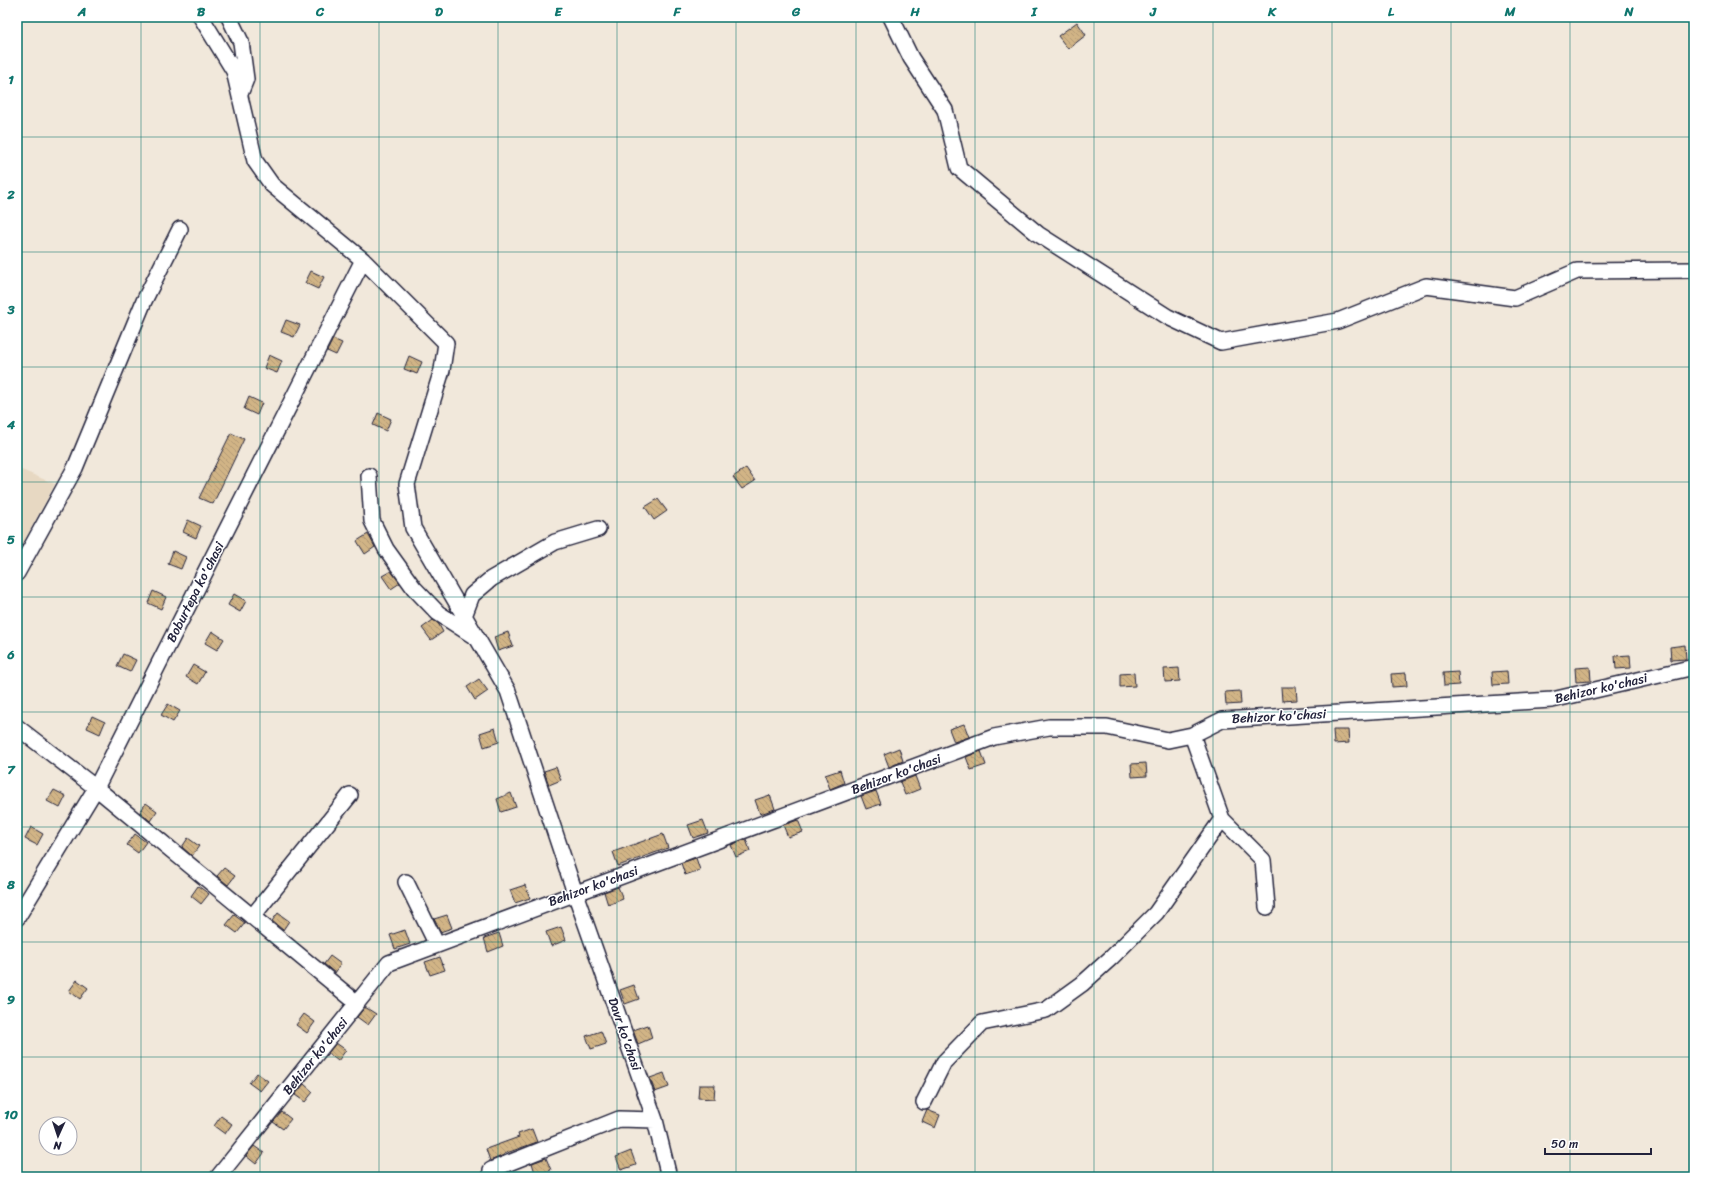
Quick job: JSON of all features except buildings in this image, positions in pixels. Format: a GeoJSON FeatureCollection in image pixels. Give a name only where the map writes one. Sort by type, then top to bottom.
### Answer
{"type":"FeatureCollection","features":[{"type":"Feature","properties":{"kind":"street"},"geometry":{"type":"LineString","coordinates":[[201,17],[234,71],[255,161],[272,186],[363,260]]}},
{"type":"Feature","properties":{"kind":"street"},"geometry":{"type":"LineString","coordinates":[[229,17],[241,42],[246,79],[240,94]]}},
{"type":"Feature","properties":{"kind":"street"},"geometry":{"type":"LineString","coordinates":[[891,17],[911,58],[945,110],[959,168],[1038,234],[1168,317],[1221,342],[1338,321],[1426,286],[1515,298],[1577,271],[1694,270]]}},
{"type":"Feature","properties":{"kind":"street"},"geometry":{"type":"LineString","coordinates":[[17,573],[75,468],[144,301],[180,229]]}},
{"type":"Feature","properties":{"kind":"street","name":"Davr ko'chasi"},"geometry":{"type":"LineString","coordinates":[[363,260],[446,343],[442,370],[407,484],[413,528],[508,691],[575,893],[655,1120],[669,1177]]}},
{"type":"Feature","properties":{"kind":"street","name":"Boburtepa ko'chasi"},"geometry":{"type":"LineString","coordinates":[[17,918],[96,788],[363,260]]}},
{"type":"Feature","properties":{"kind":"street"},"geometry":{"type":"LineString","coordinates":[[369,476],[372,521],[386,549],[414,588],[438,613],[477,638]]}},
{"type":"Feature","properties":{"kind":"street"},"geometry":{"type":"LineString","coordinates":[[464,616],[472,595],[491,579],[555,542],[598,528]]}},
{"type":"Feature","properties":{"kind":"street","name":"Behizor ko'chasi"},"geometry":{"type":"LineString","coordinates":[[218,1177],[389,963],[994,737],[1056,727],[1107,727],[1168,740],[1192,735],[1222,720],[1552,700],[1694,667]]}},
{"type":"Feature","properties":{"kind":"street"},"geometry":{"type":"LineString","coordinates":[[17,727],[96,788],[357,1003]]}},
{"type":"Feature","properties":{"kind":"street"},"geometry":{"type":"LineString","coordinates":[[1192,735],[1222,819],[1263,860],[1267,907]]}},
{"type":"Feature","properties":{"kind":"street"},"geometry":{"type":"LineString","coordinates":[[252,917],[350,795]]}},
{"type":"Feature","properties":{"kind":"street"},"geometry":{"type":"LineString","coordinates":[[924,1102],[944,1062],[982,1023],[1046,1010],[1082,984],[1112,957],[1156,913],[1222,819]]}},
{"type":"Feature","properties":{"kind":"street"},"geometry":{"type":"LineString","coordinates":[[406,882],[437,945]]}},
{"type":"Feature","properties":{"kind":"street"},"geometry":{"type":"LineString","coordinates":[[491,1170],[620,1119],[655,1120]]}},
{"type":"Feature","properties":{"kind":"shaded area"},"geometry":{"type":"Polygon","coordinates":[[[17,468],[55,484],[17,554],[17,468]]]}}]}
